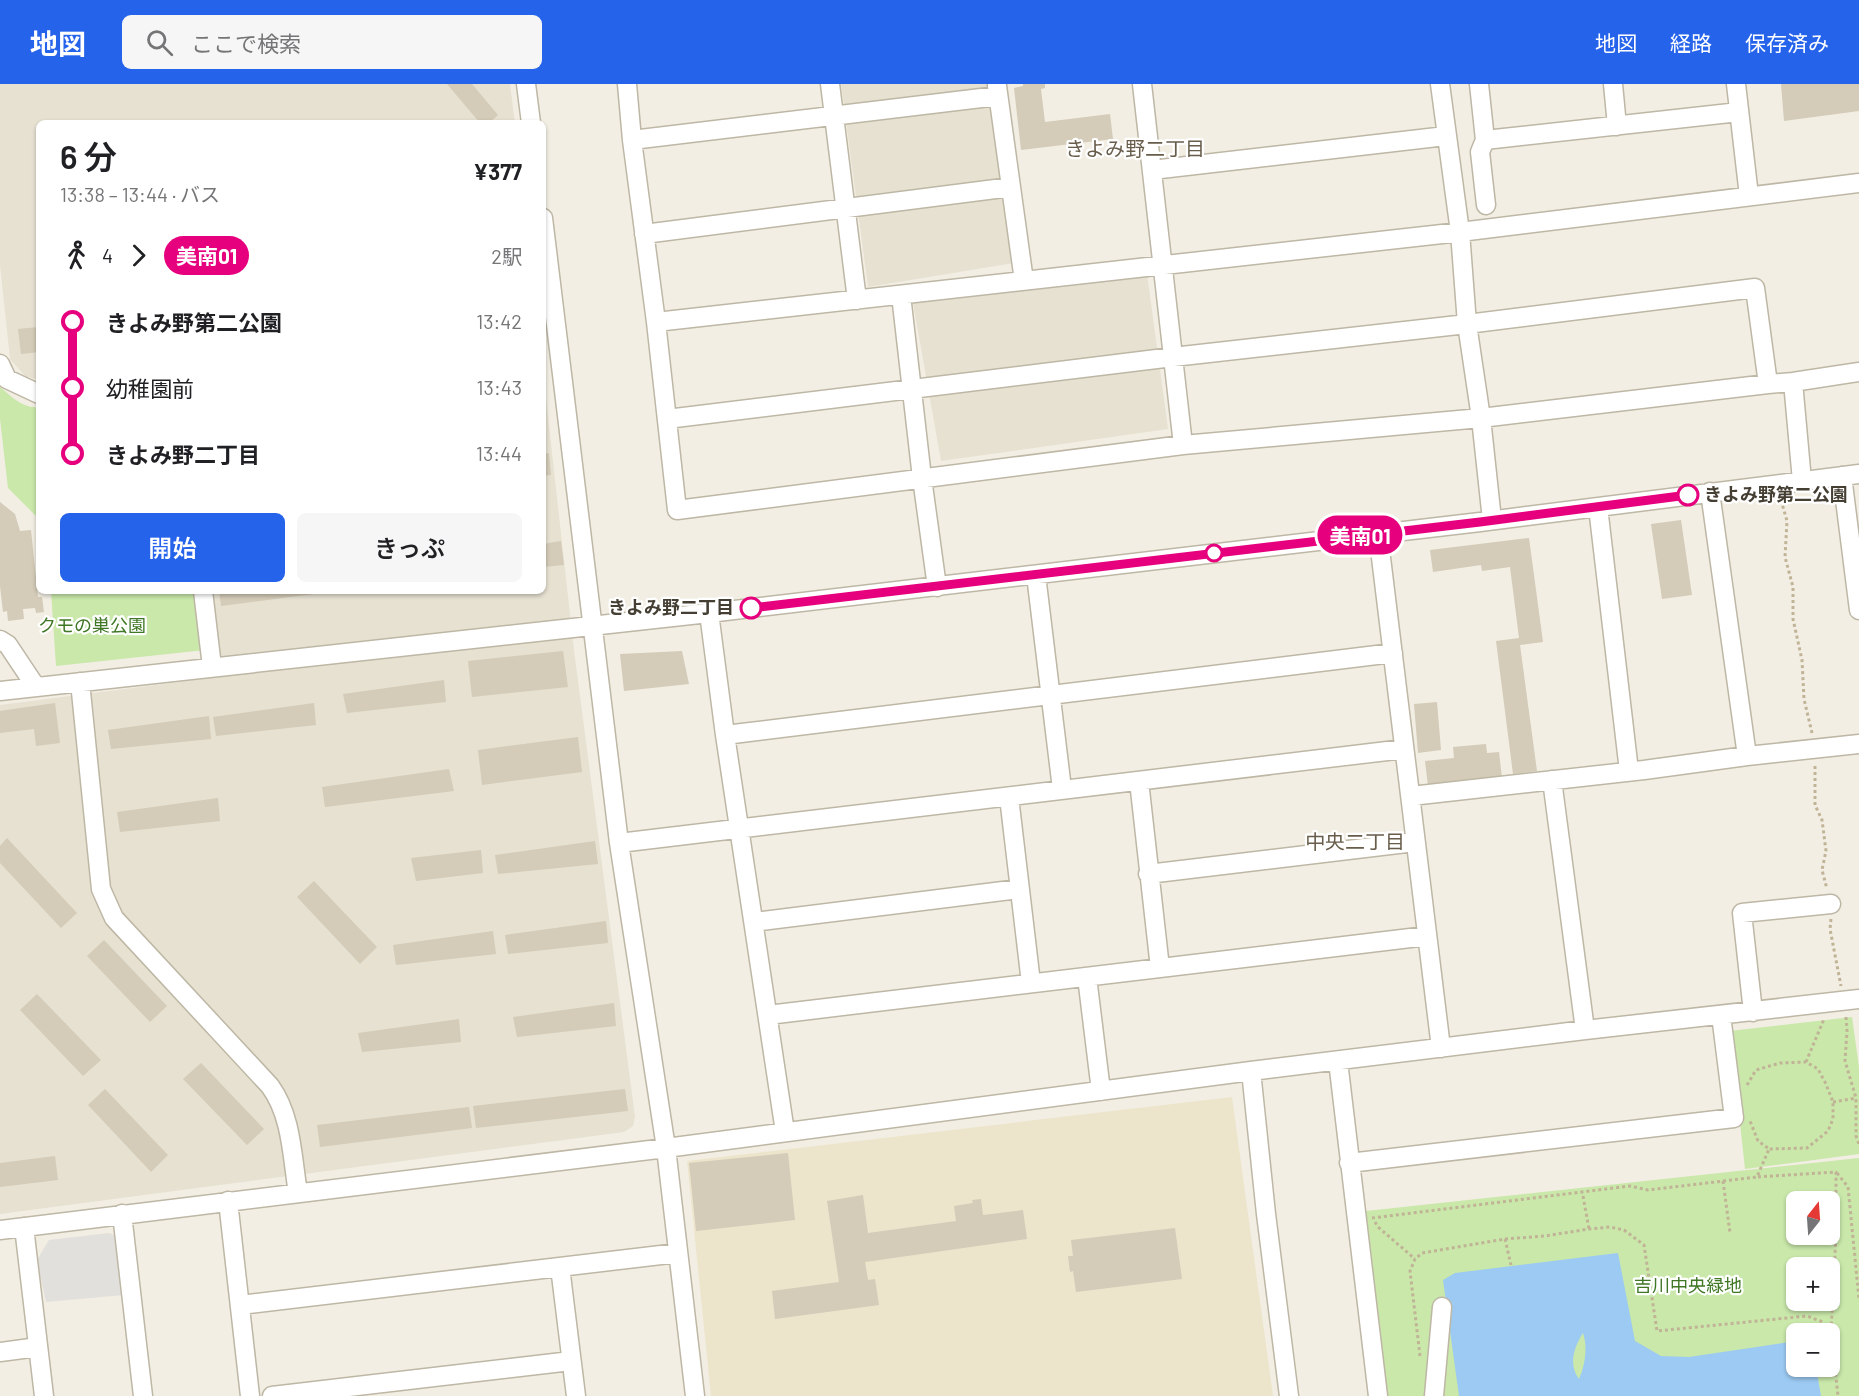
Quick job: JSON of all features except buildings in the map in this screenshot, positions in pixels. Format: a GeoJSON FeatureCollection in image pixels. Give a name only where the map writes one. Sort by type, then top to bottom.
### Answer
{"type":"FeatureCollection","features":[{"type":"Feature","properties":{"kind":"street"},"geometry":{"type":"LineString","coordinates":[[526,84],[531,120]]}},
{"type":"Feature","properties":{"kind":"street"},"geometry":{"type":"LineString","coordinates":[[627,84],[632,140],[657,321],[677,510],[1183,445],[1481,418],[1793,382],[1859,372]]}},
{"type":"Feature","properties":{"kind":"street"},"geometry":{"type":"LineString","coordinates":[[830,84],[857,300]]}},
{"type":"Feature","properties":{"kind":"street"},"geometry":{"type":"LineString","coordinates":[[1142,84],[1183,445]]}},
{"type":"Feature","properties":{"kind":"street"},"geometry":{"type":"LineString","coordinates":[[1440,84],[1460,232],[1467,324],[1481,418],[1492,520]]}},
{"type":"Feature","properties":{"kind":"street"},"geometry":{"type":"LineString","coordinates":[[1479,84],[1485,140],[1480,152],[1486,205]]}},
{"type":"Feature","properties":{"kind":"street"},"geometry":{"type":"LineString","coordinates":[[1613,84],[1617,126]]}},
{"type":"Feature","properties":{"kind":"street"},"geometry":{"type":"LineString","coordinates":[[1736,84],[1749,196]]}},
{"type":"Feature","properties":{"kind":"street"},"geometry":{"type":"LineString","coordinates":[[632,140],[833,116],[997,90],[1024,281]]}},
{"type":"Feature","properties":{"kind":"street"},"geometry":{"type":"LineString","coordinates":[[1485,140],[1739,112]]}},
{"type":"Feature","properties":{"kind":"street"},"geometry":{"type":"LineString","coordinates":[[1152,170],[1446,136]]}},
{"type":"Feature","properties":{"kind":"street"},"geometry":{"type":"LineString","coordinates":[[657,321],[1460,232],[1859,183]]}},
{"type":"Feature","properties":{"kind":"street"},"geometry":{"type":"LineString","coordinates":[[644,234],[1011,187]]}},
{"type":"Feature","properties":{"kind":"street"},"geometry":{"type":"LineString","coordinates":[[546,268],[551,351],[592,626],[619,843],[666,1148],[695,1396]]}},
{"type":"Feature","properties":{"kind":"street"},"geometry":{"type":"LineString","coordinates":[[667,419],[1755,288],[1768,384]]}},
{"type":"Feature","properties":{"kind":"street"},"geometry":{"type":"LineString","coordinates":[[901,295],[937,586]]}},
{"type":"Feature","properties":{"kind":"street"},"geometry":{"type":"LineString","coordinates":[[0,364],[7,379],[36,393]]}},
{"type":"Feature","properties":{"kind":"street"},"geometry":{"type":"LineString","coordinates":[[1793,382],[1802,481]]}},
{"type":"Feature","properties":{"kind":"street"},"geometry":{"type":"LineString","coordinates":[[0,691],[710,613],[1850,475],[1859,606]]}},
{"type":"Feature","properties":{"kind":"street"},"geometry":{"type":"LineString","coordinates":[[1710,492],[1747,756]]}},
{"type":"Feature","properties":{"kind":"street"},"geometry":{"type":"LineString","coordinates":[[1598,507],[1629,771]]}},
{"type":"Feature","properties":{"kind":"street"},"geometry":{"type":"LineString","coordinates":[[1378,533],[1441,1048]]}},
{"type":"Feature","properties":{"kind":"street"},"geometry":{"type":"LineString","coordinates":[[1036,574],[1062,789]]}},
{"type":"Feature","properties":{"kind":"street"},"geometry":{"type":"LineString","coordinates":[[203,594],[212,667]]}},
{"type":"Feature","properties":{"kind":"street"},"geometry":{"type":"LineString","coordinates":[[710,613],[785,1132]]}},
{"type":"Feature","properties":{"kind":"street"},"geometry":{"type":"LineString","coordinates":[[0,640],[8,645],[8,659],[36,687]]}},
{"type":"Feature","properties":{"kind":"street"},"geometry":{"type":"LineString","coordinates":[[726,735],[1393,653]]}},
{"type":"Feature","properties":{"kind":"street"},"geometry":{"type":"LineString","coordinates":[[80,682],[101,889],[106,902],[114,918],[270,1086],[280,1100],[286,1119],[298,1193]]}},
{"type":"Feature","properties":{"kind":"street"},"geometry":{"type":"LineString","coordinates":[[1411,796],[1859,744]]}},
{"type":"Feature","properties":{"kind":"street"},"geometry":{"type":"LineString","coordinates":[[619,843],[1404,749]]}},
{"type":"Feature","properties":{"kind":"street"},"geometry":{"type":"LineString","coordinates":[[1552,780],[1585,1030]]}},
{"type":"Feature","properties":{"kind":"street"},"geometry":{"type":"LineString","coordinates":[[1139,781],[1160,968]]}},
{"type":"Feature","properties":{"kind":"street"},"geometry":{"type":"LineString","coordinates":[[1009,797],[1031,983]]}},
{"type":"Feature","properties":{"kind":"street"},"geometry":{"type":"LineString","coordinates":[[1148,874],[1415,842]]}},
{"type":"Feature","properties":{"kind":"street"},"geometry":{"type":"LineString","coordinates":[[754,922],[1019,889]]}},
{"type":"Feature","properties":{"kind":"street"},"geometry":{"type":"LineString","coordinates":[[1753,1012],[1742,913],[1831,904]]}},
{"type":"Feature","properties":{"kind":"street"},"geometry":{"type":"LineString","coordinates":[[768,1015],[1427,936]]}},
{"type":"Feature","properties":{"kind":"street"},"geometry":{"type":"LineString","coordinates":[[1087,977],[1101,1091]]}},
{"type":"Feature","properties":{"kind":"street"},"geometry":{"type":"LineString","coordinates":[[0,1230],[666,1148],[1251,1071],[1585,1030],[1855,1003]]}},
{"type":"Feature","properties":{"kind":"street"},"geometry":{"type":"LineString","coordinates":[[1349,1163],[1734,1118],[1720,1015]]}},
{"type":"Feature","properties":{"kind":"street"},"geometry":{"type":"LineString","coordinates":[[1338,1061],[1349,1163],[1364,1219],[1378,1396]]}},
{"type":"Feature","properties":{"kind":"street"},"geometry":{"type":"LineString","coordinates":[[1251,1071],[1289,1396]]}},
{"type":"Feature","properties":{"kind":"street"},"geometry":{"type":"LineString","coordinates":[[228,1201],[250,1396]]}},
{"type":"Feature","properties":{"kind":"street"},"geometry":{"type":"LineString","coordinates":[[122,1214],[143,1396]]}},
{"type":"Feature","properties":{"kind":"street"},"geometry":{"type":"LineString","coordinates":[[24,1227],[44,1396]]}},
{"type":"Feature","properties":{"kind":"street"},"geometry":{"type":"LineString","coordinates":[[240,1305],[678,1253]]}},
{"type":"Feature","properties":{"kind":"street"},"geometry":{"type":"LineString","coordinates":[[560,1267],[576,1396]]}},
{"type":"Feature","properties":{"kind":"street"},"geometry":{"type":"LineString","coordinates":[[1434,1396],[1442,1306]]}},
{"type":"Feature","properties":{"kind":"street"},"geometry":{"type":"LineString","coordinates":[[0,1352],[38,1347]]}},
{"type":"Feature","properties":{"kind":"street"},"geometry":{"type":"LineString","coordinates":[[272,1396],[571,1360]]}},
{"type":"Feature","properties":{"kind":"path"},"geometry":{"type":"LineString","coordinates":[[1855,1003],[1847,1031],[1845,1060],[1856,1098],[1856,1136],[1859,1144]]}},
{"type":"Feature","properties":{"kind":"path"},"geometry":{"type":"LineString","coordinates":[[1806,1062],[1825,1018]]}},
{"type":"Feature","properties":{"kind":"path"},"geometry":{"type":"LineString","coordinates":[[1746,1086],[1756,1070],[1780,1063],[1806,1062],[1818,1069],[1833,1102],[1833,1119],[1828,1131],[1807,1148],[1769,1149],[1758,1141],[1749,1118]]}},
{"type":"Feature","properties":{"kind":"path"},"geometry":{"type":"LineString","coordinates":[[1833,1102],[1856,1098]]}},
{"type":"Feature","properties":{"kind":"path"},"geometry":{"type":"LineString","coordinates":[[1757,1177],[1769,1149]]}},
{"type":"Feature","properties":{"kind":"path"},"geometry":{"type":"LineString","coordinates":[[1364,1219],[1630,1186],[1648,1190],[1757,1177],[1836,1172]]}},
{"type":"Feature","properties":{"kind":"path"},"geometry":{"type":"LineString","coordinates":[[1836,1172],[1848,1187],[1859,1299]]}},
{"type":"Feature","properties":{"kind":"path"},"geometry":{"type":"LineString","coordinates":[[1831,1323],[1836,1234],[1836,1172]]}},
{"type":"Feature","properties":{"kind":"path"},"geometry":{"type":"LineString","coordinates":[[1723,1181],[1730,1233]]}},
{"type":"Feature","properties":{"kind":"path"},"geometry":{"type":"LineString","coordinates":[[1583,1196],[1589,1229]]}},
{"type":"Feature","properties":{"kind":"path"},"geometry":{"type":"LineString","coordinates":[[1364,1219],[1378,1227],[1415,1259]]}},
{"type":"Feature","properties":{"kind":"path"},"geometry":{"type":"LineString","coordinates":[[1420,1359],[1410,1271],[1415,1259],[1422,1253],[1505,1239],[1610,1227],[1624,1230],[1644,1245],[1657,1332],[1807,1316],[1824,1323]]}},
{"type":"Feature","properties":{"kind":"path"},"geometry":{"type":"LineString","coordinates":[[1505,1239],[1511,1265]]}},
{"type":"Feature","properties":{"kind":"path"},"geometry":{"type":"LineString","coordinates":[[1836,1377],[1838,1396]]}},
{"type":"Feature","properties":{"kind":"shaded area"},"geometry":{"type":"Polygon","coordinates":[[[0,84],[510,84],[515,120],[36,120],[36,379],[25,376],[10,359],[0,265],[0,84]]]}},
{"type":"Feature","properties":{"kind":"shaded area"},"geometry":{"type":"Polygon","coordinates":[[[841,84],[991,84],[1014,263],[868,287],[841,84]]]}},
{"type":"Feature","properties":{"kind":"shaded area"},"geometry":{"type":"Polygon","coordinates":[[[1147,274],[1168,429],[941,461],[913,303],[1147,274]]]}},
{"type":"Feature","properties":{"kind":"shaded area"},"geometry":{"type":"Polygon","coordinates":[[[546,399],[574,650],[635,1117],[633,1126],[624,1132],[0,1214],[0,705],[218,677],[208,594],[546,594],[546,399]]]}},
{"type":"Feature","properties":{"kind":"shaded area"},"geometry":{"type":"Polygon","coordinates":[[[1232,1097],[1273,1396],[711,1396],[687,1161],[1232,1097]]]}},
{"type":"Feature","properties":{"kind":"shaded area"},"geometry":{"type":"Polygon","coordinates":[[[109,1233],[118,1237],[124,1295],[46,1302],[37,1260],[49,1240],[109,1233]]]}},
{"type":"Feature","properties":{"kind":"green space"},"geometry":{"type":"Polygon","coordinates":[[[0,387],[23,404],[36,407],[36,516],[8,488],[0,419],[0,387]]]}},
{"type":"Feature","properties":{"kind":"green space","name":"クモの巣公園"},"geometry":{"type":"Polygon","coordinates":[[[51,594],[198,594],[205,650],[56,666],[51,594]]]}},
{"type":"Feature","properties":{"kind":"green space"},"geometry":{"type":"Polygon","coordinates":[[[1852,1017],[1859,1067],[1859,1154],[1745,1169],[1730,1031],[1852,1017]]]}},
{"type":"Feature","properties":{"kind":"green space","name":"吉川中央緑地"},"geometry":{"type":"Polygon","coordinates":[[[1859,1158],[1859,1396],[1387,1396],[1366,1211],[1859,1158]]]}},
{"type":"Feature","properties":{"kind":"water"},"geometry":{"type":"Polygon","coordinates":[[[1618,1253],[1635,1341],[1661,1356],[1689,1357],[1786,1343],[1786,1377],[1818,1377],[1821,1396],[1459,1396],[1443,1280],[1455,1273],[1618,1253]],[[1583,1333],[1577,1344],[1573,1362],[1579,1379],[1583,1368],[1585,1344],[1583,1333]]]}},
{"type":"Feature","properties":{"kind":"bus line","name":"美南01"},"geometry":{"type":"LineString","coordinates":[[751,608],[1480,522],[1688,495]]}},
{"type":"Feature","properties":{"kind":"place","name":"きよみ野第二公園"},"geometry":{"type":"Point","coordinates":[1688,495]}},
{"type":"Feature","properties":{"kind":"place","name":"きよみ野二丁目"},"geometry":{"type":"Point","coordinates":[751,608]}},
{"type":"Feature","properties":{"kind":"district","name":"きよみ野二丁目"},"geometry":{"type":"Point","coordinates":[1135,149]}},
{"type":"Feature","properties":{"kind":"district","name":"中央二丁目"},"geometry":{"type":"Point","coordinates":[1355,842]}}]}
